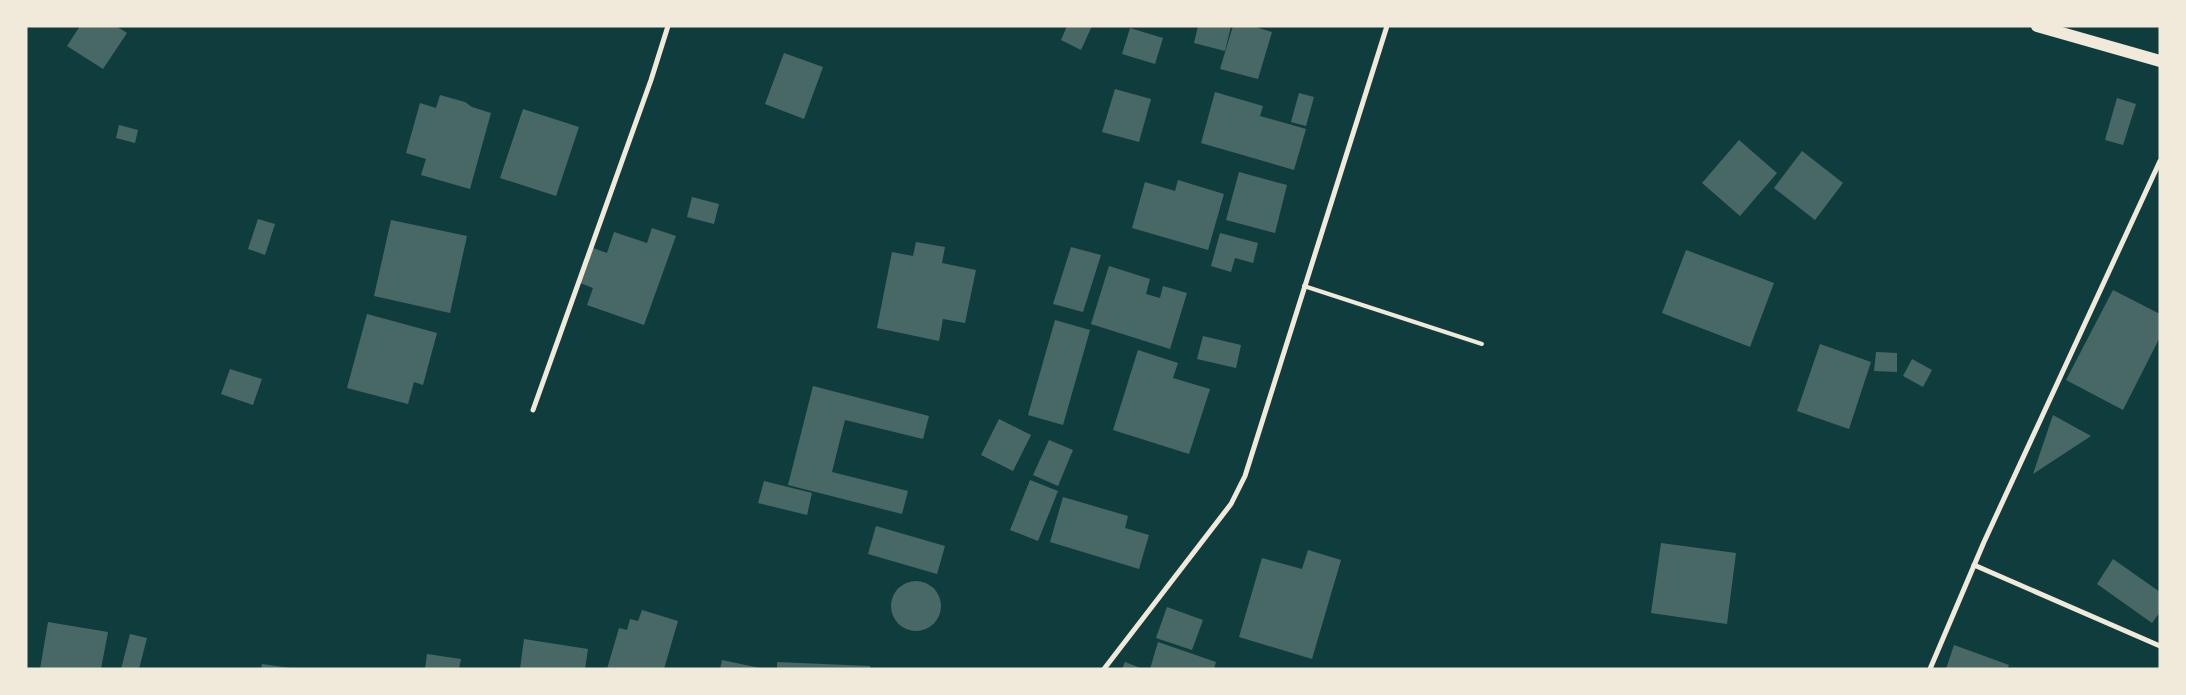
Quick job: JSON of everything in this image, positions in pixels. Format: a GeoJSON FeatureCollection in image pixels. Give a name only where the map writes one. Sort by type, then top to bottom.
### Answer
{"type":"FeatureCollection","features":[{"type":"Feature","properties":{"kind":"main road"},"geometry":{"type":"LineString","coordinates":[[2038,26],[2160,61]]}},
{"type":"Feature","properties":{"kind":"street"},"geometry":{"type":"LineString","coordinates":[[533,410],[651,80],[668,26]]}},
{"type":"Feature","properties":{"kind":"street"},"geometry":{"type":"LineString","coordinates":[[1104,669],[1231,504],[1245,476],[1387,26]]}},
{"type":"Feature","properties":{"kind":"street"},"geometry":{"type":"LineString","coordinates":[[1930,669],[1974,565],[2160,161]]}},
{"type":"Feature","properties":{"kind":"street"},"geometry":{"type":"LineString","coordinates":[[1974,565],[2160,646]]}},
{"type":"Feature","properties":{"kind":"lane"},"geometry":{"type":"LineString","coordinates":[[1304,286],[1482,344]]}},
{"type":"Feature","properties":{"kind":"building"},"geometry":{"type":"Polygon","coordinates":[[[80,26],[116,26],[127,33],[103,69],[67,46],[80,26]]]}},
{"type":"Feature","properties":{"kind":"building"},"geometry":{"type":"Polygon","coordinates":[[[1067,26],[1092,26],[1081,50],[1061,40],[1067,26]]]}},
{"type":"Feature","properties":{"kind":"building"},"geometry":{"type":"Polygon","coordinates":[[[1198,26],[1231,26],[1225,51],[1194,43],[1198,26]]]}},
{"type":"Feature","properties":{"kind":"building"},"geometry":{"type":"Polygon","coordinates":[[[1233,26],[1252,26],[1272,32],[1258,79],[1220,69],[1233,26]]]}},
{"type":"Feature","properties":{"kind":"building"},"geometry":{"type":"Polygon","coordinates":[[[1130,28],[1163,38],[1155,64],[1122,54],[1130,28]]]}},
{"type":"Feature","properties":{"kind":"building"},"geometry":{"type":"Polygon","coordinates":[[[784,53],[823,67],[804,119],[765,104],[784,53]]]}},
{"type":"Feature","properties":{"kind":"building"},"geometry":{"type":"Polygon","coordinates":[[[1115,89],[1151,99],[1139,142],[1102,132],[1115,89]]]}},
{"type":"Feature","properties":{"kind":"building"},"geometry":{"type":"Polygon","coordinates":[[[1215,92],[1263,106],[1260,116],[1306,129],[1294,170],[1201,143],[1215,92]]]}},
{"type":"Feature","properties":{"kind":"building"},"geometry":{"type":"Polygon","coordinates":[[[1299,93],[1314,97],[1306,126],[1291,122],[1299,93]]]}},
{"type":"Feature","properties":{"kind":"building"},"geometry":{"type":"Polygon","coordinates":[[[440,95],[465,102],[472,107],[491,113],[470,189],[421,175],[426,159],[406,153],[420,103],[436,108],[440,95]]]}},
{"type":"Feature","properties":{"kind":"building"},"geometry":{"type":"Polygon","coordinates":[[[2117,98],[2136,104],[2123,145],[2105,140],[2117,98]]]}},
{"type":"Feature","properties":{"kind":"building"},"geometry":{"type":"Polygon","coordinates":[[[523,109],[579,127],[556,196],[500,178],[523,109]]]}},
{"type":"Feature","properties":{"kind":"building"},"geometry":{"type":"Polygon","coordinates":[[[119,125],[138,130],[135,143],[116,138],[119,125]]]}},
{"type":"Feature","properties":{"kind":"building"},"geometry":{"type":"Polygon","coordinates":[[[1739,140],[1777,173],[1740,216],[1702,183],[1739,140]]]}},
{"type":"Feature","properties":{"kind":"building"},"geometry":{"type":"Polygon","coordinates":[[[1802,151],[1843,183],[1815,220],[1774,188],[1802,151]]]}},
{"type":"Feature","properties":{"kind":"building"},"geometry":{"type":"Polygon","coordinates":[[[1239,172],[1287,185],[1275,233],[1226,220],[1239,172]]]}},
{"type":"Feature","properties":{"kind":"building"},"geometry":{"type":"Polygon","coordinates":[[[1178,180],[1224,194],[1208,250],[1132,228],[1145,182],[1175,191],[1178,180]]]}},
{"type":"Feature","properties":{"kind":"building"},"geometry":{"type":"Polygon","coordinates":[[[692,197],[719,204],[714,224],[687,217],[692,197]]]}},
{"type":"Feature","properties":{"kind":"building"},"geometry":{"type":"Polygon","coordinates":[[[258,219],[275,224],[265,255],[248,249],[258,219]]]}},
{"type":"Feature","properties":{"kind":"building"},"geometry":{"type":"Polygon","coordinates":[[[391,220],[467,236],[450,313],[374,296],[391,220]]]}},
{"type":"Feature","properties":{"kind":"building"},"geometry":{"type":"Polygon","coordinates":[[[652,228],[676,236],[644,325],[587,305],[593,288],[580,283],[593,248],[607,253],[614,232],[647,243],[652,228]]]}},
{"type":"Feature","properties":{"kind":"building"},"geometry":{"type":"Polygon","coordinates":[[[1220,233],[1258,243],[1253,263],[1235,258],[1231,272],[1211,266],[1220,233]]]}},
{"type":"Feature","properties":{"kind":"building"},"geometry":{"type":"Polygon","coordinates":[[[916,242],[945,247],[942,263],[976,270],[965,323],[943,319],[939,341],[877,328],[892,252],[913,256],[916,242]]]}},
{"type":"Feature","properties":{"kind":"building"},"geometry":{"type":"Polygon","coordinates":[[[1071,247],[1101,255],[1083,312],[1053,304],[1071,247]]]}},
{"type":"Feature","properties":{"kind":"building"},"geometry":{"type":"Polygon","coordinates":[[[1686,250],[1774,283],[1750,347],[1662,313],[1686,250]]]}},
{"type":"Feature","properties":{"kind":"building"},"geometry":{"type":"Polygon","coordinates":[[[1109,266],[1150,279],[1146,294],[1160,298],[1163,286],[1187,293],[1170,349],[1091,324],[1109,266]]]}},
{"type":"Feature","properties":{"kind":"building"},"geometry":{"type":"Polygon","coordinates":[[[2113,290],[2160,314],[2160,337],[2123,410],[2066,380],[2113,290]]]}},
{"type":"Feature","properties":{"kind":"building"},"geometry":{"type":"Polygon","coordinates":[[[367,314],[437,333],[423,385],[414,382],[408,404],[347,388],[367,314]]]}},
{"type":"Feature","properties":{"kind":"building"},"geometry":{"type":"Polygon","coordinates":[[[1055,320],[1090,330],[1063,425],[1028,415],[1055,320]]]}},
{"type":"Feature","properties":{"kind":"building"},"geometry":{"type":"Polygon","coordinates":[[[1203,336],[1241,345],[1236,368],[1197,359],[1203,336]]]}},
{"type":"Feature","properties":{"kind":"building"},"geometry":{"type":"Polygon","coordinates":[[[1820,344],[1871,362],[1849,429],[1797,411],[1820,344]]]}},
{"type":"Feature","properties":{"kind":"building"},"geometry":{"type":"Polygon","coordinates":[[[1138,350],[1178,363],[1173,378],[1210,389],[1189,454],[1113,430],[1138,350]]]}},
{"type":"Feature","properties":{"kind":"building"},"geometry":{"type":"Polygon","coordinates":[[[1876,352],[1897,353],[1897,372],[1874,371],[1876,352]]]}},
{"type":"Feature","properties":{"kind":"building"},"geometry":{"type":"Polygon","coordinates":[[[1912,359],[1932,370],[1923,387],[1903,376],[1912,359]]]}},
{"type":"Feature","properties":{"kind":"building"},"geometry":{"type":"Polygon","coordinates":[[[230,369],[262,379],[253,405],[221,394],[230,369]]]}},
{"type":"Feature","properties":{"kind":"building"},"geometry":{"type":"Polygon","coordinates":[[[813,386],[929,416],[923,439],[845,420],[832,472],[908,491],[902,514],[788,485],[813,386]]]}},
{"type":"Feature","properties":{"kind":"building"},"geometry":{"type":"Polygon","coordinates":[[[2053,415],[2091,436],[2033,474],[2053,415]]]}},
{"type":"Feature","properties":{"kind":"building"},"geometry":{"type":"Polygon","coordinates":[[[999,419],[1031,435],[1013,471],[981,455],[999,419]]]}},
{"type":"Feature","properties":{"kind":"building"},"geometry":{"type":"Polygon","coordinates":[[[1049,440],[1073,450],[1058,486],[1033,475],[1049,440]]]}},
{"type":"Feature","properties":{"kind":"building"},"geometry":{"type":"Polygon","coordinates":[[[1030,480],[1058,491],[1038,541],[1010,530],[1030,480]]]}},
{"type":"Feature","properties":{"kind":"building"},"geometry":{"type":"Polygon","coordinates":[[[764,481],[812,493],[807,515],[758,503],[764,481]]]}},
{"type":"Feature","properties":{"kind":"building"},"geometry":{"type":"Polygon","coordinates":[[[1063,497],[1128,516],[1125,528],[1149,535],[1139,569],[1050,542],[1063,497]]]}},
{"type":"Feature","properties":{"kind":"building"},"geometry":{"type":"Polygon","coordinates":[[[876,526],[945,546],[937,574],[868,554],[876,526]]]}},
{"type":"Feature","properties":{"kind":"building"},"geometry":{"type":"Polygon","coordinates":[[[1661,543],[1736,553],[1727,624],[1651,613],[1661,543]]]}},
{"type":"Feature","properties":{"kind":"building"},"geometry":{"type":"Polygon","coordinates":[[[1308,550],[1341,560],[1312,659],[1239,637],[1262,558],[1302,569],[1308,550]]]}},
{"type":"Feature","properties":{"kind":"building"},"geometry":{"type":"Polygon","coordinates":[[[2113,559],[2160,592],[2160,612],[2152,623],[2097,584],[2113,559]]]}},
{"type":"Feature","properties":{"kind":"building"},"geometry":{"type":"Polygon","coordinates":[[[911,581],[921,581],[934,588],[941,601],[941,611],[934,624],[921,631],[911,631],[902,627],[895,620],[891,611],[891,601],[895,592],[902,585],[911,581]]]}},
{"type":"Feature","properties":{"kind":"building"},"geometry":{"type":"Polygon","coordinates":[[[1167,607],[1203,620],[1192,650],[1156,638],[1167,607]]]}},
{"type":"Feature","properties":{"kind":"building"},"geometry":{"type":"Polygon","coordinates":[[[642,610],[678,621],[664,669],[607,669],[619,628],[627,630],[630,619],[638,621],[642,610]]]}},
{"type":"Feature","properties":{"kind":"building"},"geometry":{"type":"Polygon","coordinates":[[[48,622],[108,632],[101,669],[40,669],[48,622]]]}},
{"type":"Feature","properties":{"kind":"building"},"geometry":{"type":"Polygon","coordinates":[[[130,634],[147,638],[139,669],[121,669],[130,634]]]}},
{"type":"Feature","properties":{"kind":"building"},"geometry":{"type":"Polygon","coordinates":[[[524,639],[588,649],[585,669],[520,669],[524,639]]]}},
{"type":"Feature","properties":{"kind":"building"},"geometry":{"type":"Polygon","coordinates":[[[1158,642],[1216,662],[1214,669],[1150,669],[1158,642]]]}},
{"type":"Feature","properties":{"kind":"building"},"geometry":{"type":"Polygon","coordinates":[[[1954,645],[2009,665],[2007,669],[1946,669],[1954,645]]]}},
{"type":"Feature","properties":{"kind":"building"},"geometry":{"type":"Polygon","coordinates":[[[427,654],[461,659],[459,669],[425,669],[427,654]]]}},
{"type":"Feature","properties":{"kind":"building"},"geometry":{"type":"Polygon","coordinates":[[[722,660],[760,668],[760,669],[720,669],[722,660]]]}},
{"type":"Feature","properties":{"kind":"building"},"geometry":{"type":"Polygon","coordinates":[[[777,662],[870,666],[870,669],[777,669],[777,662]]]}},
{"type":"Feature","properties":{"kind":"building"},"geometry":{"type":"Polygon","coordinates":[[[1125,662],[1143,669],[1122,669],[1125,662]]]}},
{"type":"Feature","properties":{"kind":"building"},"geometry":{"type":"Polygon","coordinates":[[[262,664],[290,668],[290,669],[261,669],[262,664]]]}}]}
